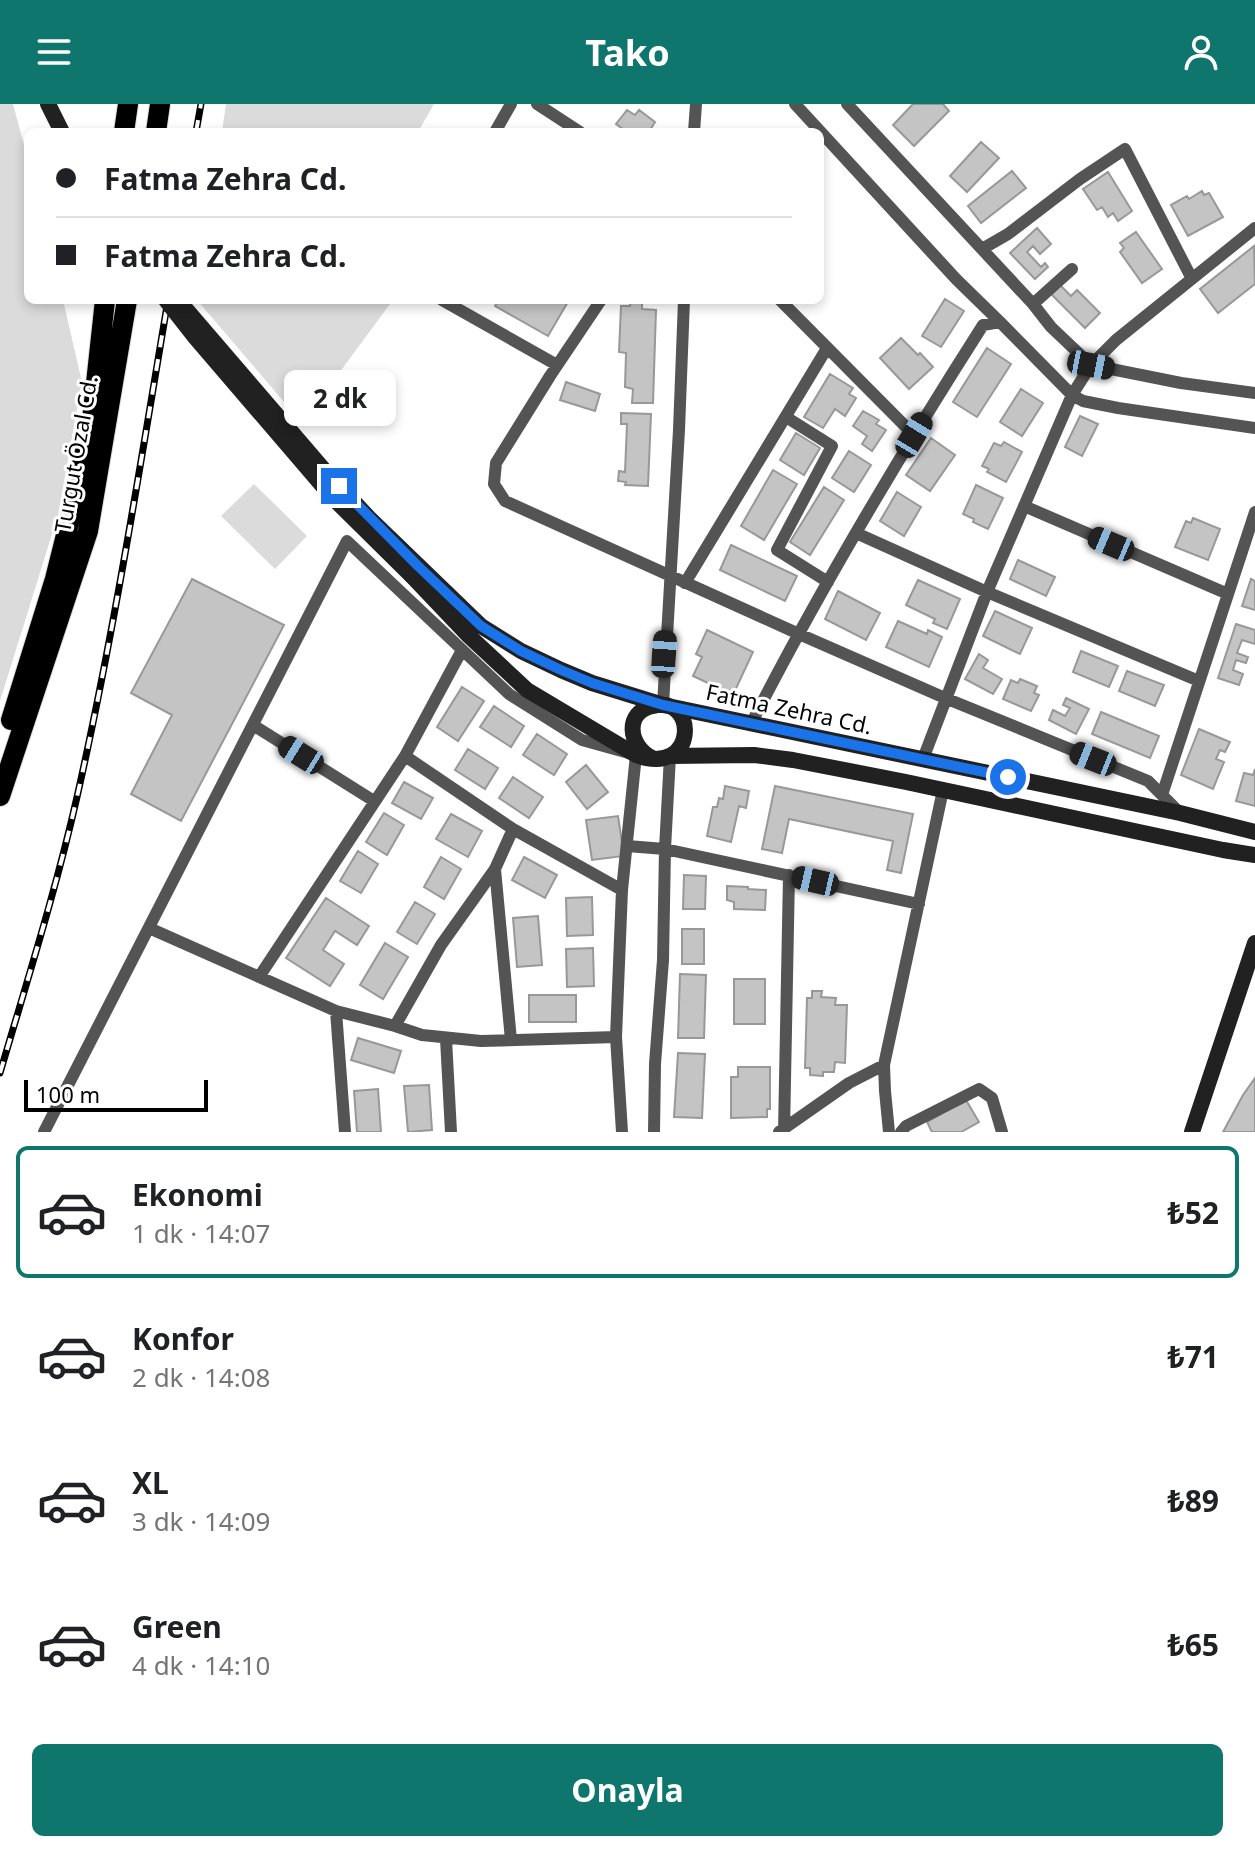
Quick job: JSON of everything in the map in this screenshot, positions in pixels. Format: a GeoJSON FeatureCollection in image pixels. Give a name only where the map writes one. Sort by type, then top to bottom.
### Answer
{"type":"FeatureCollection","features":[{"type":"Feature","properties":{"kind":"main road"},"geometry":{"type":"LineString","coordinates":[[48,104],[60,128]]}},
{"type":"Feature","properties":{"kind":"main road"},"geometry":{"type":"LineString","coordinates":[[59,104],[70,128]]}},
{"type":"Feature","properties":{"kind":"main road"},"geometry":{"type":"LineString","coordinates":[[125,128],[128,104]]}},
{"type":"Feature","properties":{"kind":"main road"},"geometry":{"type":"LineString","coordinates":[[157,128],[160,104]]}},
{"type":"Feature","properties":{"kind":"main road","name":"Turgut Özal Cd."},"geometry":{"type":"LineString","coordinates":[[0,756],[55,579],[69,523],[92,420],[105,304]]}},
{"type":"Feature","properties":{"kind":"main road","name":"Turgut Özal Cd."},"geometry":{"type":"LineString","coordinates":[[0,796],[88,531],[126,304]]}},
{"type":"Feature","properties":{"kind":"main road","name":"Fatma Zehra Cd."},"geometry":{"type":"LineString","coordinates":[[169,304],[334,499],[481,626],[521,651],[592,683],[663,705],[1180,813],[1255,832]]}},
{"type":"Feature","properties":{"kind":"main road","name":"Fatma Zehra Cd."},"geometry":{"type":"LineString","coordinates":[[181,304],[469,636],[527,690],[644,756]]}},
{"type":"Feature","properties":{"kind":"main road"},"geometry":{"type":"LineString","coordinates":[[663,705],[678,712],[686,727],[683,745],[670,756],[644,756],[638,748],[632,731],[634,722],[645,708],[663,705]]}},
{"type":"Feature","properties":{"kind":"main road"},"geometry":{"type":"LineString","coordinates":[[670,756],[754,755],[793,760],[1255,855]]}},
{"type":"Feature","properties":{"kind":"main road"},"geometry":{"type":"LineString","coordinates":[[1192,1132],[1255,943]]}},
{"type":"Feature","properties":{"kind":"street"},"geometry":{"type":"LineString","coordinates":[[497,128],[511,104]]}},
{"type":"Feature","properties":{"kind":"street"},"geometry":{"type":"LineString","coordinates":[[537,104],[574,128]]}},
{"type":"Feature","properties":{"kind":"street"},"geometry":{"type":"LineString","coordinates":[[694,128],[696,104]]}},
{"type":"Feature","properties":{"kind":"street"},"geometry":{"type":"LineString","coordinates":[[795,104],[817,128]]}},
{"type":"Feature","properties":{"kind":"street"},"geometry":{"type":"LineString","coordinates":[[847,104],[1051,327],[1091,365],[1181,383],[1255,393]]}},
{"type":"Feature","properties":{"kind":"street"},"geometry":{"type":"LineString","coordinates":[[824,136],[956,279],[1072,395],[1083,401],[1118,408],[1255,428]]}},
{"type":"Feature","properties":{"kind":"street"},"geometry":{"type":"LineString","coordinates":[[982,249],[1008,234],[1125,149],[1192,279]]}},
{"type":"Feature","properties":{"kind":"street"},"geometry":{"type":"LineString","coordinates":[[923,759],[987,592],[1072,395],[1091,365],[1116,340],[1255,228]]}},
{"type":"Feature","properties":{"kind":"street"},"geometry":{"type":"LineString","coordinates":[[1033,304],[1072,269]]}},
{"type":"Feature","properties":{"kind":"street"},"geometry":{"type":"LineString","coordinates":[[449,304],[557,365]]}},
{"type":"Feature","properties":{"kind":"street"},"geometry":{"type":"LineString","coordinates":[[598,304],[496,463],[494,484],[505,501],[945,698],[1148,781],[1180,813]]}},
{"type":"Feature","properties":{"kind":"street"},"geometry":{"type":"LineString","coordinates":[[663,705],[684,304]]}},
{"type":"Feature","properties":{"kind":"street"},"geometry":{"type":"LineString","coordinates":[[784,304],[914,435]]}},
{"type":"Feature","properties":{"kind":"street"},"geometry":{"type":"LineString","coordinates":[[751,724],[828,582],[914,435],[983,325],[1000,322]]}},
{"type":"Feature","properties":{"kind":"street"},"geometry":{"type":"LineString","coordinates":[[685,583],[827,348]]}},
{"type":"Feature","properties":{"kind":"street"},"geometry":{"type":"LineString","coordinates":[[786,417],[832,446],[777,550],[828,582]]}},
{"type":"Feature","properties":{"kind":"street"},"geometry":{"type":"LineString","coordinates":[[1024,506],[1228,594]]}},
{"type":"Feature","properties":{"kind":"street"},"geometry":{"type":"LineString","coordinates":[[1162,795],[1255,512]]}},
{"type":"Feature","properties":{"kind":"street"},"geometry":{"type":"LineString","coordinates":[[856,533],[1199,681]]}},
{"type":"Feature","properties":{"kind":"street"},"geometry":{"type":"LineString","coordinates":[[44,1132],[347,541],[509,694],[582,740],[644,756],[622,890],[616,1037],[622,1132]]}},
{"type":"Feature","properties":{"kind":"street"},"geometry":{"type":"LineString","coordinates":[[259,977],[405,756],[462,650]]}},
{"type":"Feature","properties":{"kind":"street"},"geometry":{"type":"LineString","coordinates":[[253,725],[374,801]]}},
{"type":"Feature","properties":{"kind":"street"},"geometry":{"type":"LineString","coordinates":[[405,756],[513,829],[622,890]]}},
{"type":"Feature","properties":{"kind":"street"},"geometry":{"type":"LineString","coordinates":[[654,1132],[670,756]]}},
{"type":"Feature","properties":{"kind":"street"},"geometry":{"type":"LineString","coordinates":[[889,1132],[884,1065],[943,790]]}},
{"type":"Feature","properties":{"kind":"street"},"geometry":{"type":"LineString","coordinates":[[395,1026],[441,945],[495,869],[513,829]]}},
{"type":"Feature","properties":{"kind":"street"},"geometry":{"type":"LineString","coordinates":[[627,846],[665,849],[919,904]]}},
{"type":"Feature","properties":{"kind":"street"},"geometry":{"type":"LineString","coordinates":[[495,869],[511,1040]]}},
{"type":"Feature","properties":{"kind":"street"},"geometry":{"type":"LineString","coordinates":[[783,1131],[789,875]]}},
{"type":"Feature","properties":{"kind":"street"},"geometry":{"type":"LineString","coordinates":[[149,928],[336,1011],[422,1035],[481,1041],[616,1037]]}},
{"type":"Feature","properties":{"kind":"street"},"geometry":{"type":"LineString","coordinates":[[336,1011],[345,1132]]}},
{"type":"Feature","properties":{"kind":"street"},"geometry":{"type":"LineString","coordinates":[[446,1039],[451,1132]]}},
{"type":"Feature","properties":{"kind":"street"},"geometry":{"type":"LineString","coordinates":[[783,1131],[849,1083],[884,1065]]}},
{"type":"Feature","properties":{"kind":"street"},"geometry":{"type":"LineString","coordinates":[[901,1132],[906,1126],[979,1089],[992,1098],[1002,1132]]}},
{"type":"Feature","properties":{"kind":"shaded area"},"geometry":{"type":"Polygon","coordinates":[[[0,104],[13,104],[24,145],[24,304],[64,304],[82,382],[58,515],[0,701],[0,104]]]}},
{"type":"Feature","properties":{"kind":"shaded area"},"geometry":{"type":"Polygon","coordinates":[[[226,104],[434,104],[420,128],[223,128],[226,104]]]}},
{"type":"Feature","properties":{"kind":"shaded area"},"geometry":{"type":"Polygon","coordinates":[[[200,304],[390,304],[302,423],[200,304]]]}},
{"type":"Feature","properties":{"kind":"shaded area"},"geometry":{"type":"Polygon","coordinates":[[[254,484],[307,536],[275,569],[221,516],[254,484]]]}},
{"type":"Feature","properties":{"kind":"building"},"geometry":{"type":"Polygon","coordinates":[[[913,104],[943,104],[949,111],[914,146],[893,125],[913,104]]]}},
{"type":"Feature","properties":{"kind":"building"},"geometry":{"type":"Polygon","coordinates":[[[627,110],[635,115],[639,110],[655,122],[651,128],[622,128],[616,124],[627,110]]]}},
{"type":"Feature","properties":{"kind":"building"},"geometry":{"type":"Polygon","coordinates":[[[981,142],[999,158],[967,192],[950,176],[981,142]]]}},
{"type":"Feature","properties":{"kind":"building"},"geometry":{"type":"Polygon","coordinates":[[[1012,171],[1026,188],[981,223],[968,206],[1012,171]]]}},
{"type":"Feature","properties":{"kind":"building"},"geometry":{"type":"Polygon","coordinates":[[[1108,172],[1132,211],[1118,221],[1113,213],[1108,217],[1102,207],[1097,210],[1083,189],[1108,172]]]}},
{"type":"Feature","properties":{"kind":"building"},"geometry":{"type":"Polygon","coordinates":[[[1202,191],[1204,195],[1209,193],[1223,217],[1188,236],[1171,205],[1202,191]]]}},
{"type":"Feature","properties":{"kind":"building"},"geometry":{"type":"Polygon","coordinates":[[[1037,228],[1051,244],[1040,254],[1033,246],[1027,252],[1041,267],[1045,263],[1048,267],[1035,279],[1010,253],[1037,228]]]}},
{"type":"Feature","properties":{"kind":"building"},"geometry":{"type":"Polygon","coordinates":[[[1136,232],[1162,269],[1142,283],[1120,252],[1124,248],[1120,243],[1136,232]]]}},
{"type":"Feature","properties":{"kind":"building"},"geometry":{"type":"Polygon","coordinates":[[[1254,246],[1255,284],[1218,313],[1200,289],[1254,246]]]}},
{"type":"Feature","properties":{"kind":"building"},"geometry":{"type":"Polygon","coordinates":[[[1060,285],[1071,296],[1077,290],[1100,313],[1085,328],[1051,294],[1060,285]]]}},
{"type":"Feature","properties":{"kind":"building"},"geometry":{"type":"Polygon","coordinates":[[[945,299],[964,311],[941,347],[922,336],[945,299]]]}},
{"type":"Feature","properties":{"kind":"building"},"geometry":{"type":"Polygon","coordinates":[[[496,304],[567,304],[548,336],[495,306],[496,304]]]}},
{"type":"Feature","properties":{"kind":"building"},"geometry":{"type":"Polygon","coordinates":[[[642,304],[642,309],[656,310],[653,403],[632,403],[633,389],[625,387],[626,353],[619,352],[621,306],[642,304]]]}},
{"type":"Feature","properties":{"kind":"building"},"geometry":{"type":"Polygon","coordinates":[[[901,338],[933,367],[909,389],[880,358],[901,338]]]}},
{"type":"Feature","properties":{"kind":"building"},"geometry":{"type":"Polygon","coordinates":[[[987,348],[1011,364],[977,417],[953,402],[987,348]]]}},
{"type":"Feature","properties":{"kind":"building"},"geometry":{"type":"Polygon","coordinates":[[[830,374],[853,388],[849,394],[856,398],[845,416],[835,409],[823,428],[804,417],[830,374]]]}},
{"type":"Feature","properties":{"kind":"building"},"geometry":{"type":"Polygon","coordinates":[[[566,382],[600,394],[595,411],[560,400],[566,382]]]}},
{"type":"Feature","properties":{"kind":"building"},"geometry":{"type":"Polygon","coordinates":[[[1021,389],[1043,403],[1022,436],[1000,422],[1021,389]]]}},
{"type":"Feature","properties":{"kind":"building"},"geometry":{"type":"Polygon","coordinates":[[[863,411],[879,420],[876,424],[886,430],[872,451],[862,444],[867,436],[853,426],[863,411]]]}},
{"type":"Feature","properties":{"kind":"building"},"geometry":{"type":"Polygon","coordinates":[[[621,413],[651,414],[648,486],[625,485],[626,482],[618,481],[619,471],[625,472],[627,424],[621,424],[621,413]]]}},
{"type":"Feature","properties":{"kind":"building"},"geometry":{"type":"Polygon","coordinates":[[[1080,416],[1098,424],[1082,456],[1065,447],[1080,416]]]}},
{"type":"Feature","properties":{"kind":"building"},"geometry":{"type":"Polygon","coordinates":[[[796,433],[820,448],[804,475],[780,460],[796,433]]]}},
{"type":"Feature","properties":{"kind":"building"},"geometry":{"type":"Polygon","coordinates":[[[931,438],[955,455],[930,491],[906,475],[931,438]]]}},
{"type":"Feature","properties":{"kind":"building"},"geometry":{"type":"Polygon","coordinates":[[[1004,442],[1022,452],[1006,482],[982,466],[994,443],[1001,446],[1004,442]]]}},
{"type":"Feature","properties":{"kind":"building"},"geometry":{"type":"Polygon","coordinates":[[[849,451],[871,465],[854,492],[832,478],[849,451]]]}},
{"type":"Feature","properties":{"kind":"building"},"geometry":{"type":"Polygon","coordinates":[[[773,470],[797,484],[764,540],[741,526],[773,470]]]}},
{"type":"Feature","properties":{"kind":"building"},"geometry":{"type":"Polygon","coordinates":[[[976,485],[1003,498],[988,529],[963,514],[976,485]]]}},
{"type":"Feature","properties":{"kind":"building"},"geometry":{"type":"Polygon","coordinates":[[[824,487],[844,500],[810,555],[790,542],[824,487]]]}},
{"type":"Feature","properties":{"kind":"building"},"geometry":{"type":"Polygon","coordinates":[[[897,492],[921,507],[904,536],[880,521],[897,492]]]}},
{"type":"Feature","properties":{"kind":"building"},"geometry":{"type":"Polygon","coordinates":[[[1193,518],[1220,529],[1208,560],[1175,547],[1186,521],[1191,523],[1193,518]]]}},
{"type":"Feature","properties":{"kind":"building"},"geometry":{"type":"Polygon","coordinates":[[[731,545],[797,576],[785,601],[720,570],[731,545]]]}},
{"type":"Feature","properties":{"kind":"building"},"geometry":{"type":"Polygon","coordinates":[[[1018,560],[1055,577],[1046,596],[1010,579],[1018,560]]]}},
{"type":"Feature","properties":{"kind":"building"},"geometry":{"type":"Polygon","coordinates":[[[192,579],[284,625],[181,821],[131,794],[172,715],[131,693],[192,579]]]}},
{"type":"Feature","properties":{"kind":"building"},"geometry":{"type":"Polygon","coordinates":[[[1251,579],[1255,581],[1255,610],[1242,606],[1251,579]]]}},
{"type":"Feature","properties":{"kind":"building"},"geometry":{"type":"Polygon","coordinates":[[[918,580],[960,599],[947,629],[933,623],[935,619],[906,605],[918,580]]]}},
{"type":"Feature","properties":{"kind":"building"},"geometry":{"type":"Polygon","coordinates":[[[838,591],[880,613],[866,640],[825,619],[838,591]]]}},
{"type":"Feature","properties":{"kind":"building"},"geometry":{"type":"Polygon","coordinates":[[[995,611],[1032,628],[1020,654],[983,636],[995,611]]]}},
{"type":"Feature","properties":{"kind":"building"},"geometry":{"type":"Polygon","coordinates":[[[898,621],[942,637],[929,667],[886,647],[898,621]]]}},
{"type":"Feature","properties":{"kind":"building"},"geometry":{"type":"Polygon","coordinates":[[[1236,624],[1255,630],[1255,644],[1242,640],[1237,653],[1248,657],[1246,663],[1236,660],[1233,670],[1243,674],[1239,685],[1218,678],[1236,624]]]}},
{"type":"Feature","properties":{"kind":"building"},"geometry":{"type":"Polygon","coordinates":[[[707,630],[753,652],[733,695],[693,676],[702,657],[696,654],[707,630]]]}},
{"type":"Feature","properties":{"kind":"building"},"geometry":{"type":"Polygon","coordinates":[[[1081,651],[1118,666],[1109,687],[1073,672],[1081,651]]]}},
{"type":"Feature","properties":{"kind":"building"},"geometry":{"type":"Polygon","coordinates":[[[979,654],[988,660],[983,668],[1002,679],[993,694],[965,679],[979,654]]]}},
{"type":"Feature","properties":{"kind":"building"},"geometry":{"type":"Polygon","coordinates":[[[1127,671],[1164,685],[1155,706],[1119,691],[1127,671]]]}},
{"type":"Feature","properties":{"kind":"building"},"geometry":{"type":"Polygon","coordinates":[[[1020,679],[1037,686],[1034,693],[1039,695],[1031,711],[1003,699],[1011,680],[1018,683],[1020,679]]]}},
{"type":"Feature","properties":{"kind":"building"},"geometry":{"type":"Polygon","coordinates":[[[462,687],[484,701],[458,741],[437,727],[462,687]]]}},
{"type":"Feature","properties":{"kind":"building"},"geometry":{"type":"Polygon","coordinates":[[[1066,698],[1089,709],[1076,734],[1049,720],[1053,710],[1065,716],[1070,708],[1063,705],[1066,698]]]}},
{"type":"Feature","properties":{"kind":"building"},"geometry":{"type":"Polygon","coordinates":[[[494,706],[524,726],[511,747],[480,727],[494,706]]]}},
{"type":"Feature","properties":{"kind":"building"},"geometry":{"type":"Polygon","coordinates":[[[1101,712],[1159,736],[1150,758],[1092,734],[1101,712]]]}},
{"type":"Feature","properties":{"kind":"building"},"geometry":{"type":"Polygon","coordinates":[[[1199,729],[1230,742],[1225,752],[1220,750],[1216,759],[1224,762],[1213,789],[1181,775],[1199,729]]]}},
{"type":"Feature","properties":{"kind":"building"},"geometry":{"type":"Polygon","coordinates":[[[537,734],[567,754],[554,775],[523,755],[537,734]]]}},
{"type":"Feature","properties":{"kind":"building"},"geometry":{"type":"Polygon","coordinates":[[[468,749],[498,768],[485,789],[455,770],[468,749]]]}},
{"type":"Feature","properties":{"kind":"building"},"geometry":{"type":"Polygon","coordinates":[[[586,765],[608,792],[587,809],[566,782],[586,765]]]}},
{"type":"Feature","properties":{"kind":"building"},"geometry":{"type":"Polygon","coordinates":[[[1255,769],[1255,806],[1236,801],[1244,773],[1253,775],[1255,769]]]}},
{"type":"Feature","properties":{"kind":"building"},"geometry":{"type":"Polygon","coordinates":[[[513,777],[543,797],[529,818],[499,798],[513,777]]]}},
{"type":"Feature","properties":{"kind":"building"},"geometry":{"type":"Polygon","coordinates":[[[404,782],[433,798],[421,819],[392,803],[404,782]]]}},
{"type":"Feature","properties":{"kind":"building"},"geometry":{"type":"Polygon","coordinates":[[[725,786],[749,791],[746,808],[739,806],[731,842],[707,836],[713,807],[717,807],[719,798],[723,799],[725,786]]]}},
{"type":"Feature","properties":{"kind":"building"},"geometry":{"type":"Polygon","coordinates":[[[775,786],[913,814],[901,873],[887,870],[893,841],[789,819],[782,853],[762,849],[775,786]]]}},
{"type":"Feature","properties":{"kind":"building"},"geometry":{"type":"Polygon","coordinates":[[[384,813],[404,825],[387,855],[366,842],[384,813]]]}},
{"type":"Feature","properties":{"kind":"building"},"geometry":{"type":"Polygon","coordinates":[[[451,814],[482,831],[468,857],[436,839],[451,814]]]}},
{"type":"Feature","properties":{"kind":"building"},"geometry":{"type":"Polygon","coordinates":[[[618,816],[624,856],[592,860],[586,820],[618,816]]]}},
{"type":"Feature","properties":{"kind":"building"},"geometry":{"type":"Polygon","coordinates":[[[358,851],[378,864],[361,893],[340,881],[358,851]]]}},
{"type":"Feature","properties":{"kind":"building"},"geometry":{"type":"Polygon","coordinates":[[[441,857],[461,869],[444,899],[424,887],[441,857]]]}},
{"type":"Feature","properties":{"kind":"building"},"geometry":{"type":"Polygon","coordinates":[[[524,857],[557,875],[545,898],[512,880],[524,857]]]}},
{"type":"Feature","properties":{"kind":"building"},"geometry":{"type":"Polygon","coordinates":[[[684,875],[706,876],[705,909],[683,909],[684,875]]]}},
{"type":"Feature","properties":{"kind":"building"},"geometry":{"type":"Polygon","coordinates":[[[727,886],[766,890],[765,910],[734,909],[734,902],[727,900],[727,886]]]}},
{"type":"Feature","properties":{"kind":"building"},"geometry":{"type":"Polygon","coordinates":[[[592,897],[593,935],[567,936],[566,898],[592,897]]]}},
{"type":"Feature","properties":{"kind":"building"},"geometry":{"type":"Polygon","coordinates":[[[326,898],[369,926],[357,945],[335,931],[323,950],[344,964],[330,986],[286,958],[326,898]]]}},
{"type":"Feature","properties":{"kind":"building"},"geometry":{"type":"Polygon","coordinates":[[[415,902],[435,914],[417,944],[397,932],[415,902]]]}},
{"type":"Feature","properties":{"kind":"building"},"geometry":{"type":"Polygon","coordinates":[[[538,916],[542,965],[517,967],[513,918],[538,916]]]}},
{"type":"Feature","properties":{"kind":"building"},"geometry":{"type":"Polygon","coordinates":[[[682,929],[704,929],[704,964],[682,964],[682,929]]]}},
{"type":"Feature","properties":{"kind":"building"},"geometry":{"type":"Polygon","coordinates":[[[385,943],[408,957],[383,999],[360,985],[385,943]]]}},
{"type":"Feature","properties":{"kind":"building"},"geometry":{"type":"Polygon","coordinates":[[[593,948],[594,986],[567,987],[566,949],[593,948]]]}},
{"type":"Feature","properties":{"kind":"building"},"geometry":{"type":"Polygon","coordinates":[[[680,974],[706,975],[704,1038],[678,1038],[680,974]]]}},
{"type":"Feature","properties":{"kind":"building"},"geometry":{"type":"Polygon","coordinates":[[[734,979],[765,979],[765,1024],[734,1024],[734,979]]]}},
{"type":"Feature","properties":{"kind":"building"},"geometry":{"type":"Polygon","coordinates":[[[812,991],[822,991],[821,997],[836,998],[835,1005],[847,1005],[845,1063],[835,1062],[834,1072],[823,1072],[823,1076],[810,1075],[810,1068],[805,1068],[807,998],[812,998],[812,991]]]}},
{"type":"Feature","properties":{"kind":"building"},"geometry":{"type":"Polygon","coordinates":[[[529,995],[576,995],[576,1022],[529,1022],[529,995]]]}},
{"type":"Feature","properties":{"kind":"building"},"geometry":{"type":"Polygon","coordinates":[[[358,1038],[401,1051],[394,1073],[351,1060],[358,1038]]]}},
{"type":"Feature","properties":{"kind":"building"},"geometry":{"type":"Polygon","coordinates":[[[678,1053],[705,1054],[702,1118],[674,1117],[678,1053]]]}},
{"type":"Feature","properties":{"kind":"building"},"geometry":{"type":"Polygon","coordinates":[[[738,1067],[770,1067],[770,1109],[767,1109],[767,1117],[731,1118],[731,1077],[738,1077],[738,1067]]]}},
{"type":"Feature","properties":{"kind":"building"},"geometry":{"type":"Polygon","coordinates":[[[1255,1078],[1255,1132],[1223,1132],[1243,1095],[1255,1078]]]}},
{"type":"Feature","properties":{"kind":"building"},"geometry":{"type":"Polygon","coordinates":[[[429,1085],[432,1130],[408,1132],[404,1086],[429,1085]]]}},
{"type":"Feature","properties":{"kind":"building"},"geometry":{"type":"Polygon","coordinates":[[[378,1089],[381,1132],[357,1132],[354,1091],[378,1089]]]}},
{"type":"Feature","properties":{"kind":"building"},"geometry":{"type":"Polygon","coordinates":[[[966,1100],[979,1122],[961,1132],[932,1132],[927,1122],[966,1100]]]}},
{"type":"Feature","properties":{"kind":"railway"},"geometry":{"type":"LineString","coordinates":[[197,128],[201,104]]}},
{"type":"Feature","properties":{"kind":"railway"},"geometry":{"type":"LineString","coordinates":[[0,1073],[51,901],[77,797],[115,611],[167,304]]}},
{"type":"Feature","properties":{"kind":"route"},"geometry":{"type":"LineString","coordinates":[[339,486],[481,626],[521,651],[561,670],[663,705],[1008,777]]}}]}
